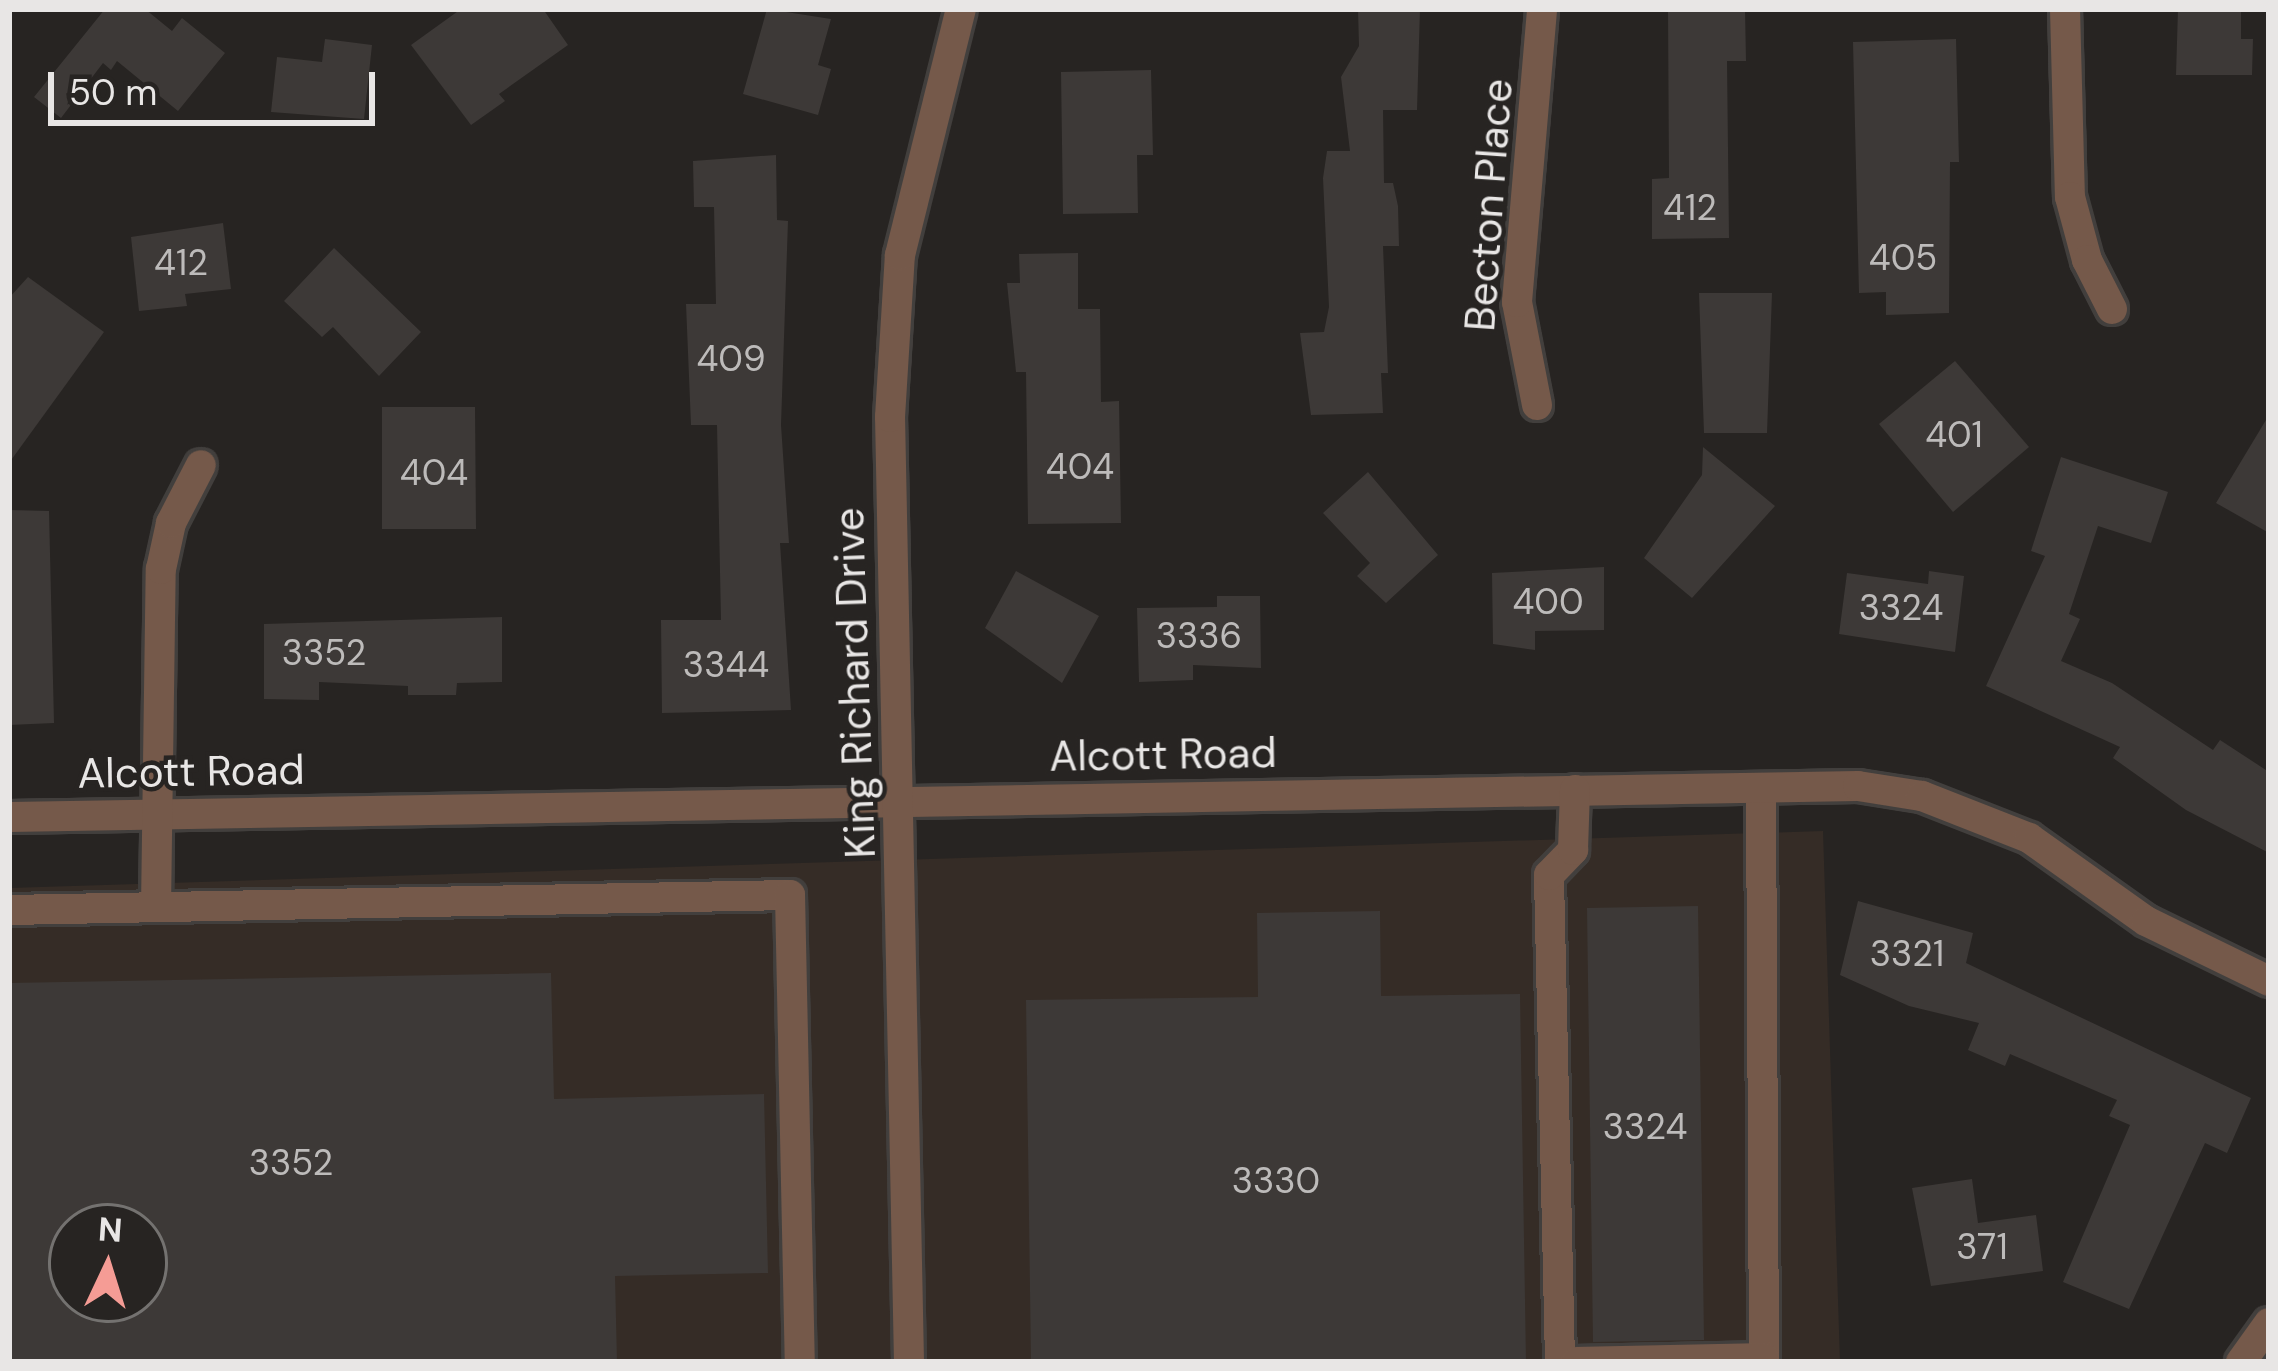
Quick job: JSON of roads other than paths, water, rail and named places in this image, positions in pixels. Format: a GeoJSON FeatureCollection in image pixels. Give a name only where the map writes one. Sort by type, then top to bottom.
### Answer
{"type":"FeatureCollection","features":[{"type":"Feature","properties":{"kind":"street","name":"King Richard Drive"},"geometry":{"type":"LineString","coordinates":[[909,1362],[890,418],[900,255],[961,9]]}},
{"type":"Feature","properties":{"kind":"street","name":"Becton Place"},"geometry":{"type":"LineString","coordinates":[[1537,405],[1516,302],[1542,9]]}},
{"type":"Feature","properties":{"kind":"street"},"geometry":{"type":"LineString","coordinates":[[2065,9],[2070,197],[2087,260],[2112,309]]}},
{"type":"Feature","properties":{"kind":"street"},"geometry":{"type":"LineString","coordinates":[[156,907],[161,569],[172,524],[201,465]]}},
{"type":"Feature","properties":{"kind":"street","name":"Alcott Road"},"geometry":{"type":"LineString","coordinates":[[9,817],[1858,786],[1971,811],[2029,838],[2163,931],[2269,981]]}},
{"type":"Feature","properties":{"kind":"street"},"geometry":{"type":"LineString","coordinates":[[1577,1362],[1764,1360],[1761,789]]}},
{"type":"Feature","properties":{"kind":"street"},"geometry":{"type":"LineString","coordinates":[[1560,1362],[1549,875],[1573,850],[1575,790]]}},
{"type":"Feature","properties":{"kind":"street"},"geometry":{"type":"LineString","coordinates":[[9,910],[790,895],[800,1362]]}},
{"type":"Feature","properties":{"kind":"street"},"geometry":{"type":"LineString","coordinates":[[2241,1362],[2269,1323]]}}]}
